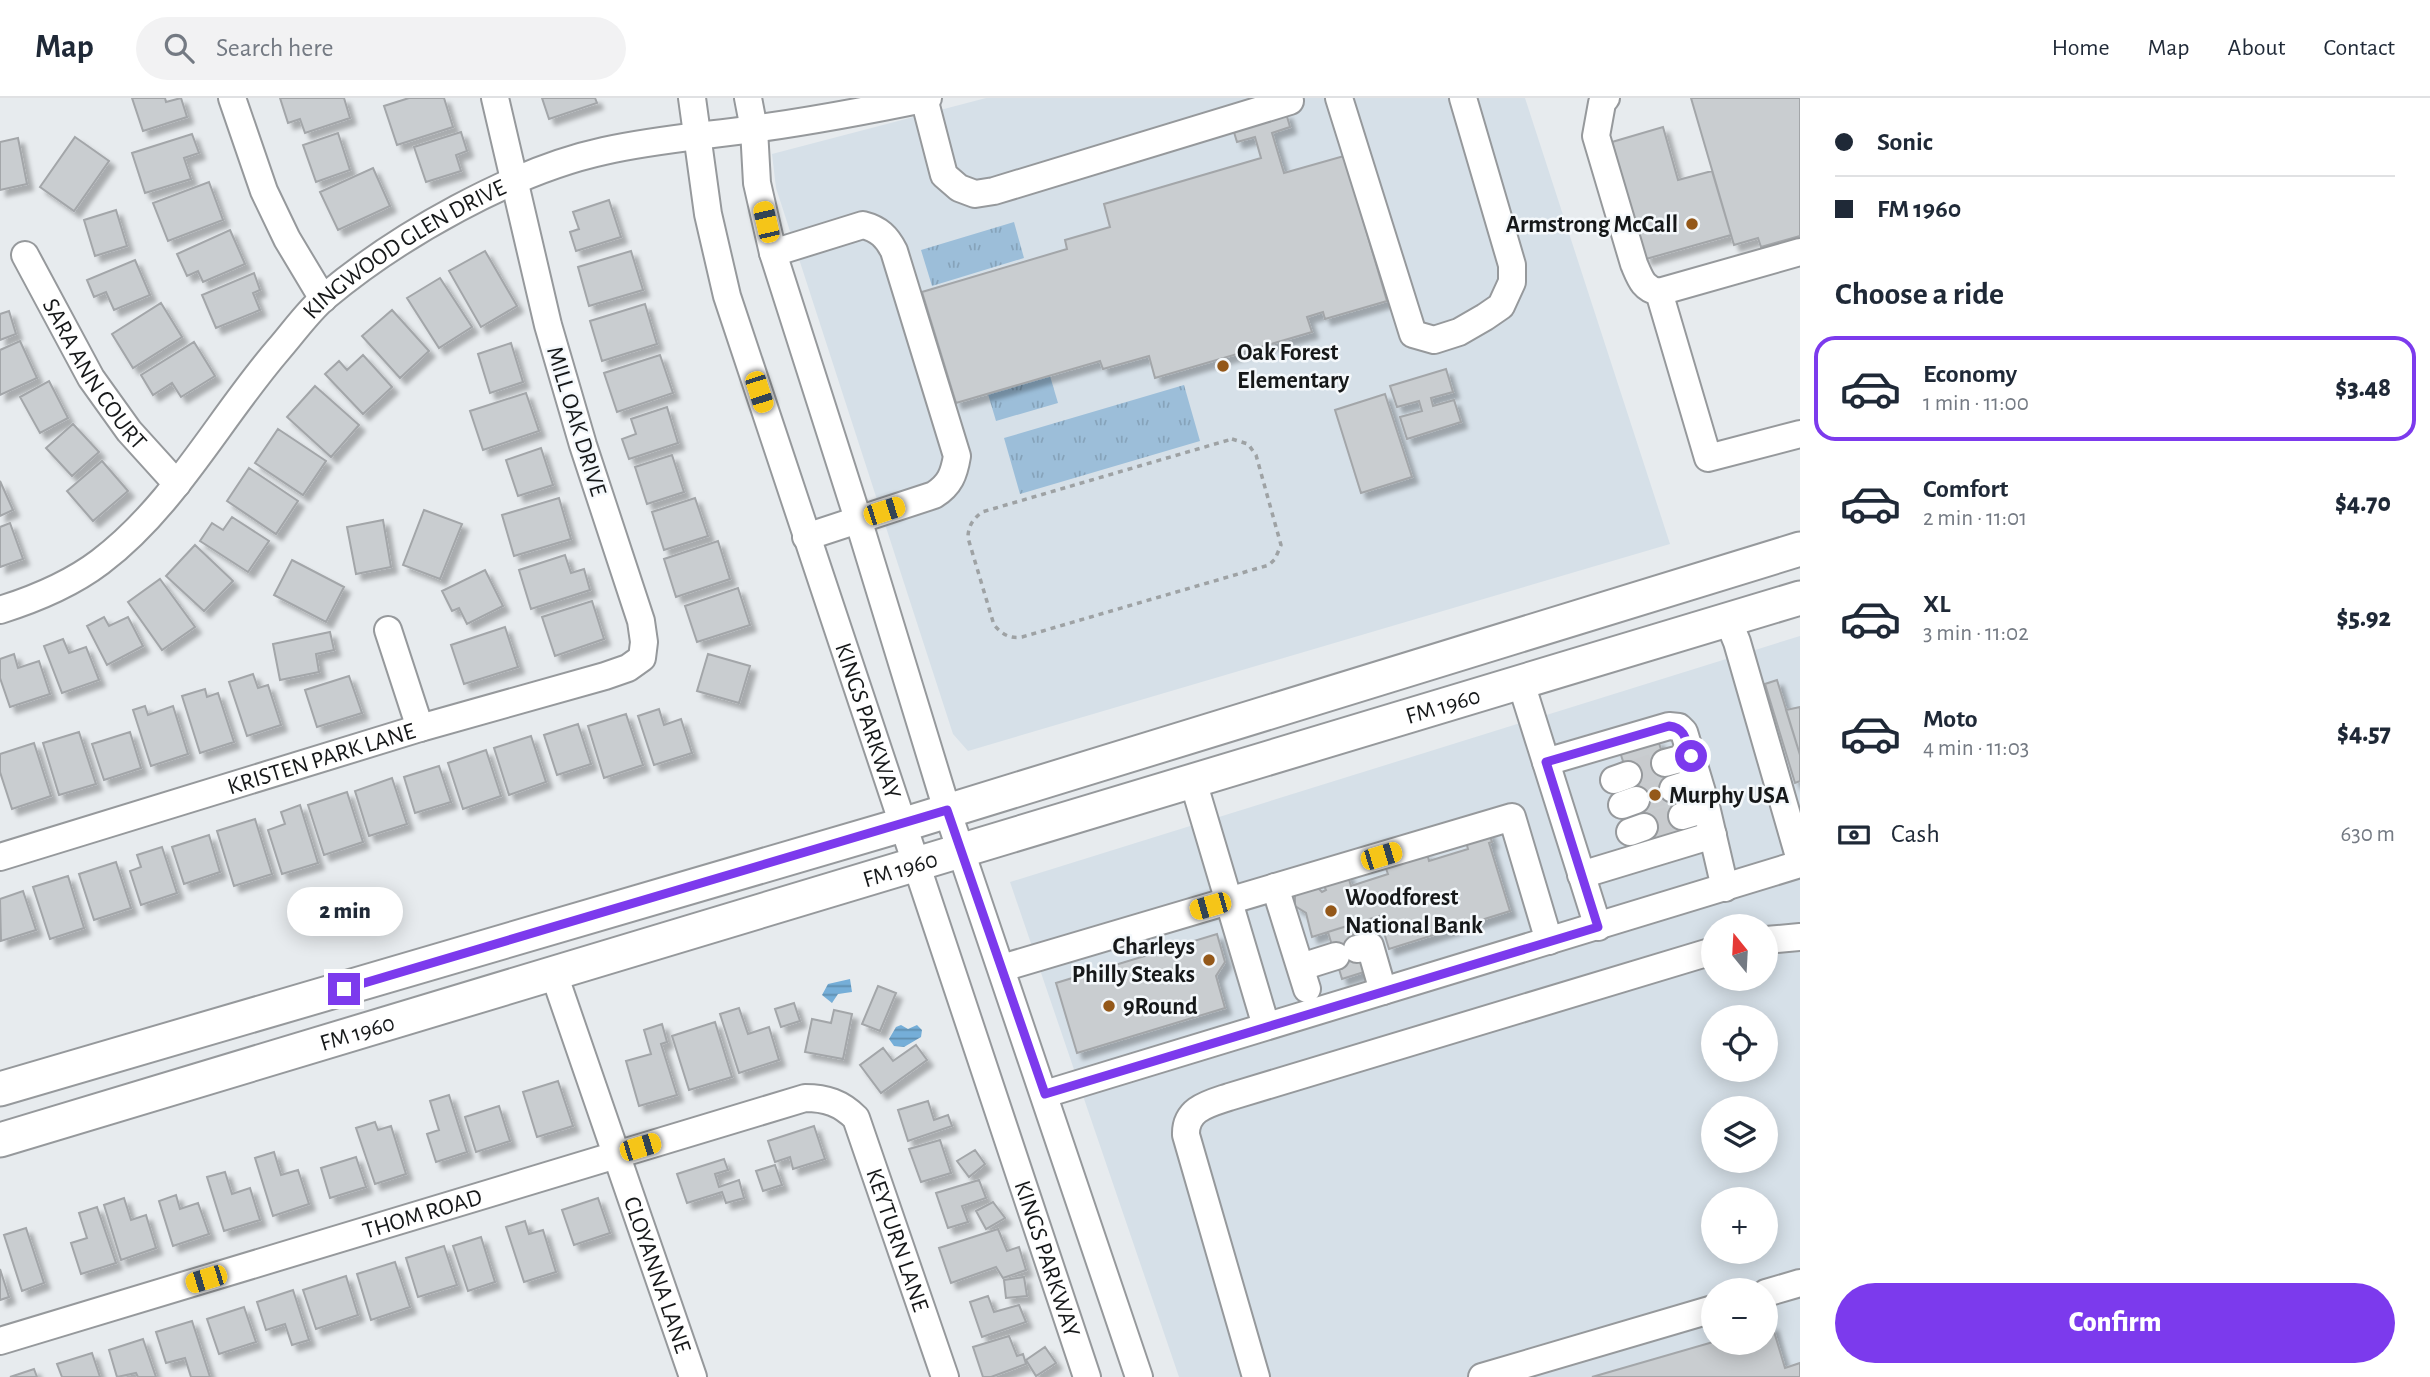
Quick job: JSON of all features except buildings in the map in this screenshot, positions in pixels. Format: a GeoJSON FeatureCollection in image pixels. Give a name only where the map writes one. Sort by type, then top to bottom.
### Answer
{"type":"FeatureCollection","features":[{"type":"Feature","properties":{"kind":"main road","name":"FM 1960"},"geometry":{"type":"LineString","coordinates":[[0,1089],[902,825],[1800,549]]}},
{"type":"Feature","properties":{"kind":"main road","name":"FM 1960"},"geometry":{"type":"LineString","coordinates":[[0,1140],[1728,620],[1798,606]]}},
{"type":"Feature","properties":{"kind":"street"},"geometry":{"type":"LineString","coordinates":[[232,98],[264,191],[287,239],[323,299]]}},
{"type":"Feature","properties":{"kind":"street","name":"MILL OAK DRIVE"},"geometry":{"type":"LineString","coordinates":[[495,98],[548,325],[583,445],[641,621],[644,642],[642,658]]}},
{"type":"Feature","properties":{"kind":"street","name":"KINGS PARKWAY"},"geometry":{"type":"LineString","coordinates":[[692,98],[708,214],[727,296],[1087,1377]]}},
{"type":"Feature","properties":{"kind":"street","name":"KINGS PARKWAY"},"geometry":{"type":"LineString","coordinates":[[748,98],[754,129],[757,183],[773,253],[947,810],[1139,1377]]}},
{"type":"Feature","properties":{"kind":"street"},"geometry":{"type":"LineString","coordinates":[[925,98],[944,175],[959,188],[975,194],[995,191],[1290,101],[1289,98]]}},
{"type":"Feature","properties":{"kind":"street","name":"KINGWOOD GLEN DRIVE"},"geometry":{"type":"LineString","coordinates":[[0,610],[64,585],[99,563],[131,535],[177,484],[253,380],[323,299],[402,241],[454,210],[559,163],[604,151],[754,129],[925,98]]}},
{"type":"Feature","properties":{"kind":"street"},"geometry":{"type":"LineString","coordinates":[[1339,98],[1413,334],[1434,340],[1459,332],[1501,306],[1512,282],[1512,265],[1463,98]]}},
{"type":"Feature","properties":{"kind":"street"},"geometry":{"type":"LineString","coordinates":[[1606,98],[1602,103],[1596,136],[1634,264],[1641,281],[1649,290],[1660,292],[1800,252]]}},
{"type":"Feature","properties":{"kind":"street"},"geometry":{"type":"LineString","coordinates":[[773,253],[863,225],[889,240],[957,456],[951,480],[944,489],[934,495],[806,537]]}},
{"type":"Feature","properties":{"kind":"street","name":"SARA ANN COURT"},"geometry":{"type":"LineString","coordinates":[[25,255],[91,378],[129,431],[177,484]]}},
{"type":"Feature","properties":{"kind":"street"},"geometry":{"type":"LineString","coordinates":[[1660,292],[1708,458],[1800,434]]}},
{"type":"Feature","properties":{"kind":"street"},"geometry":{"type":"LineString","coordinates":[[1045,1094],[1725,888],[1800,862],[1796,828],[1728,620]]}},
{"type":"Feature","properties":{"kind":"street"},"geometry":{"type":"LineString","coordinates":[[388,630],[420,728]]}},
{"type":"Feature","properties":{"kind":"street","name":"KRISTEN PARK LANE"},"geometry":{"type":"LineString","coordinates":[[0,857],[420,728],[605,676],[628,668],[642,658]]}},
{"type":"Feature","properties":{"kind":"street"},"geometry":{"type":"LineString","coordinates":[[1521,683],[1598,927]]}},
{"type":"Feature","properties":{"kind":"street"},"geometry":{"type":"LineString","coordinates":[[1546,762],[1669,726],[1679,727],[1684,732],[1698,781],[1694,812],[1713,835],[1725,888]]}},
{"type":"Feature","properties":{"kind":"street"},"geometry":{"type":"LineString","coordinates":[[1665,763],[1691,756]]}},
{"type":"Feature","properties":{"kind":"street"},"geometry":{"type":"LineString","coordinates":[[1193,781],[1266,1027]]}},
{"type":"Feature","properties":{"kind":"street"},"geometry":{"type":"LineString","coordinates":[[1673,789],[1698,781]]}},
{"type":"Feature","properties":{"kind":"street"},"geometry":{"type":"LineString","coordinates":[[1002,968],[1513,817],[1549,941]]}},
{"type":"Feature","properties":{"kind":"street"},"geometry":{"type":"LineString","coordinates":[[1581,875],[1713,835]]}},
{"type":"Feature","properties":{"kind":"street"},"geometry":{"type":"LineString","coordinates":[[1275,887],[1304,978],[1346,953],[1370,946],[1383,991]]}},
{"type":"Feature","properties":{"kind":"street"},"geometry":{"type":"LineString","coordinates":[[1778,939],[1800,937]]}},
{"type":"Feature","properties":{"kind":"street"},"geometry":{"type":"LineString","coordinates":[[1256,1377],[1186,1135],[1186,1125],[1195,1111],[1229,1097],[1701,955]]}},
{"type":"Feature","properties":{"kind":"street","name":"CLOYANNA LANE"},"geometry":{"type":"LineString","coordinates":[[554,974],[617,1155],[689,1376]]}},
{"type":"Feature","properties":{"kind":"street","name":"THOM ROAD"},"geometry":{"type":"LineString","coordinates":[[0,1341],[805,1097],[820,1098],[843,1105]]}},
{"type":"Feature","properties":{"kind":"street","name":"KEYTURN LANE"},"geometry":{"type":"LineString","coordinates":[[843,1105],[856,1118],[944,1377]]}},
{"type":"Feature","properties":{"kind":"street"},"geometry":{"type":"LineString","coordinates":[[1778,1289],[1800,1283]]}},
{"type":"Feature","properties":{"kind":"street"},"geometry":{"type":"LineString","coordinates":[[1482,1377],[1701,1312]]}},
{"type":"Feature","properties":{"kind":"path"},"geometry":{"type":"LineString","coordinates":[[1232,439],[1248,444],[1255,455],[1281,545],[1275,559],[1261,568],[1016,638],[1000,633],[994,625],[968,538],[970,524],[982,512],[1232,439]]}},
{"type":"Feature","properties":{"kind":"shaded area","name":"Oak Forest Elementary"},"geometry":{"type":"Polygon","coordinates":[[[986,98],[1525,98],[1670,544],[968,751],[953,734],[776,188],[772,154],[986,98]]]}},
{"type":"Feature","properties":{"kind":"shaded area"},"geometry":{"type":"Polygon","coordinates":[[[1800,636],[1800,1377],[1179,1377],[1010,882],[1800,636]]]}},
{"type":"Feature","properties":{"kind":"shaded area"},"geometry":{"type":"Polygon","coordinates":[[[850,979],[852,992],[838,994],[832,1003],[822,995],[828,984],[850,979]]]}},
{"type":"Feature","properties":{"kind":"shaded area"},"geometry":{"type":"Polygon","coordinates":[[[901,1025],[908,1029],[917,1025],[922,1030],[921,1037],[904,1047],[894,1046],[889,1039],[896,1027],[901,1025]]]}},
{"type":"Feature","properties":{"kind":"green space"},"geometry":{"type":"Polygon","coordinates":[[[1014,222],[1024,258],[932,286],[921,250],[1014,222]]]}},
{"type":"Feature","properties":{"kind":"green space"},"geometry":{"type":"Polygon","coordinates":[[[1050,376],[1058,403],[996,421],[988,394],[1050,376]]]}},
{"type":"Feature","properties":{"kind":"green space"},"geometry":{"type":"Polygon","coordinates":[[[1184,385],[1200,441],[1020,494],[1004,438],[1184,385]]]}},
{"type":"Feature","properties":{"kind":"tunnel"},"geometry":{"type":"LineString","coordinates":[[1628,775],[1665,763]]}},
{"type":"Feature","properties":{"kind":"tunnel"},"geometry":{"type":"LineString","coordinates":[[1636,800],[1673,789]]}},
{"type":"Feature","properties":{"kind":"tunnel"},"geometry":{"type":"LineString","coordinates":[[1644,827],[1682,816]]}},
{"type":"Feature","properties":{"kind":"place","name":"Armstrong McCall"},"geometry":{"type":"Point","coordinates":[1692,224]}},
{"type":"Feature","properties":{"kind":"place","name":"Oak Forest Elementary"},"geometry":{"type":"Point","coordinates":[1223,366]}},
{"type":"Feature","properties":{"kind":"place","name":"Murphy USA"},"geometry":{"type":"Point","coordinates":[1655,795]}},
{"type":"Feature","properties":{"kind":"place","name":"Woodforest National Bank"},"geometry":{"type":"Point","coordinates":[1331,911]}},
{"type":"Feature","properties":{"kind":"place","name":"Charleys Philly Steaks"},"geometry":{"type":"Point","coordinates":[1209,960]}},
{"type":"Feature","properties":{"kind":"place","name":"9Round"},"geometry":{"type":"Point","coordinates":[1109,1006]}},
{"type":"Feature","properties":{"kind":"route"},"geometry":{"type":"LineString","coordinates":[[344,989],[947,810],[1045,1094],[1598,927],[1546,762],[1669,726],[1679,727],[1684,732],[1691,756]]}}]}
